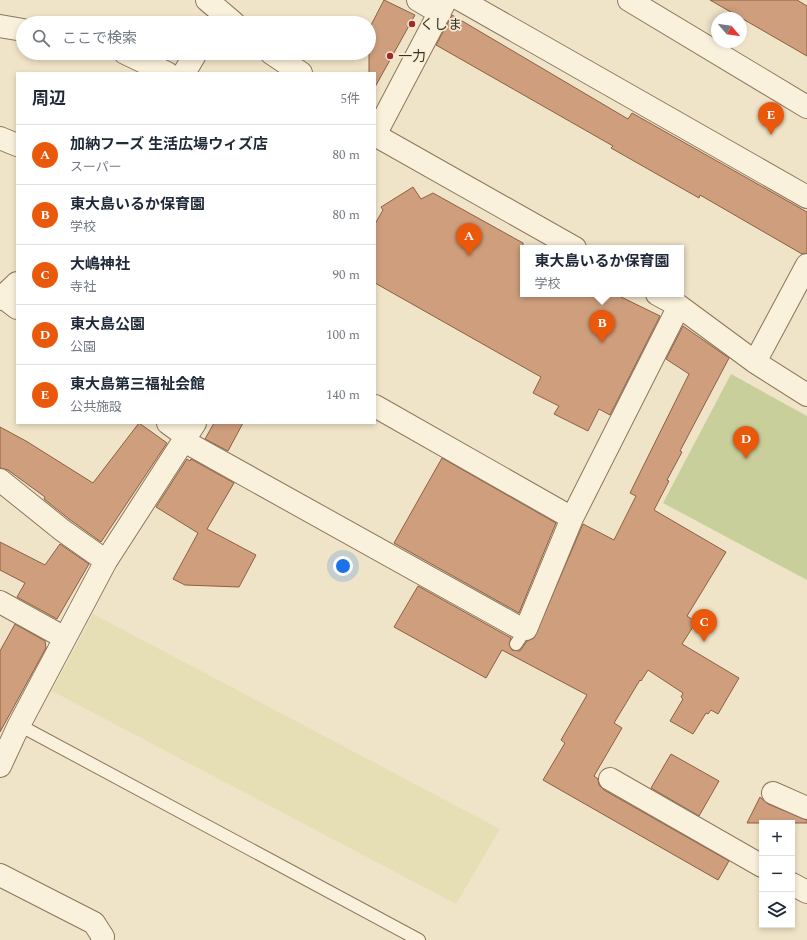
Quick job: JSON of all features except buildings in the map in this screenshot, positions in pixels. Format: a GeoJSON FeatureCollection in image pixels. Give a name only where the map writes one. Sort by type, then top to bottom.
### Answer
{"type":"FeatureCollection","features":[{"type":"Feature","properties":{"kind":"street"},"geometry":{"type":"LineString","coordinates":[[418,0],[443,6],[376,130],[570,245]]}},
{"type":"Feature","properties":{"kind":"street"},"geometry":{"type":"LineString","coordinates":[[461,0],[807,197]]}},
{"type":"Feature","properties":{"kind":"street"},"geometry":{"type":"LineString","coordinates":[[629,0],[807,107]]}},
{"type":"Feature","properties":{"kind":"street"},"geometry":{"type":"LineString","coordinates":[[0,26],[16,29]]}},
{"type":"Feature","properties":{"kind":"street"},"geometry":{"type":"LineString","coordinates":[[140,60],[165,72]]}},
{"type":"Feature","properties":{"kind":"street"},"geometry":{"type":"LineString","coordinates":[[185,72],[192,60]]}},
{"type":"Feature","properties":{"kind":"street"},"geometry":{"type":"LineString","coordinates":[[282,60],[300,72]]}},
{"type":"Feature","properties":{"kind":"street"},"geometry":{"type":"LineString","coordinates":[[0,138],[16,145]]}},
{"type":"Feature","properties":{"kind":"street"},"geometry":{"type":"LineString","coordinates":[[755,362],[807,265]]}},
{"type":"Feature","properties":{"kind":"street"},"geometry":{"type":"LineString","coordinates":[[662,297],[679,306],[755,362],[807,395]]}},
{"type":"Feature","properties":{"kind":"street"},"geometry":{"type":"LineString","coordinates":[[170,424],[518,627],[521,637],[572,518],[679,306]]}},
{"type":"Feature","properties":{"kind":"street"},"geometry":{"type":"LineString","coordinates":[[376,407],[572,518]]}},
{"type":"Feature","properties":{"kind":"street"},"geometry":{"type":"LineString","coordinates":[[0,766],[11,727],[65,638],[106,561],[189,434]]}},
{"type":"Feature","properties":{"kind":"street"},"geometry":{"type":"LineString","coordinates":[[0,480],[62,530],[106,561]]}},
{"type":"Feature","properties":{"kind":"street"},"geometry":{"type":"LineString","coordinates":[[0,602],[65,638]]}},
{"type":"Feature","properties":{"kind":"street"},"geometry":{"type":"LineString","coordinates":[[610,779],[759,864]]}},
{"type":"Feature","properties":{"kind":"street"},"geometry":{"type":"LineString","coordinates":[[773,793],[807,808]]}},
{"type":"Feature","properties":{"kind":"street"},"geometry":{"type":"LineString","coordinates":[[0,875],[94,923],[104,937],[102,940]]}},
{"type":"Feature","properties":{"kind":"street"},"geometry":{"type":"LineString","coordinates":[[795,886],[807,892]]}},
{"type":"Feature","properties":{"kind":"lane"},"geometry":{"type":"LineString","coordinates":[[11,727],[419,940]]}},
{"type":"Feature","properties":{"kind":"shaded area"},"geometry":{"type":"Polygon","coordinates":[[[93,614],[500,829],[456,904],[52,691],[93,614]]]}},
{"type":"Feature","properties":{"kind":"green space"},"geometry":{"type":"Polygon","coordinates":[[[731,374],[807,416],[807,580],[663,503],[731,374]]]}},
{"type":"Feature","properties":{"kind":"place","name":"くしま"},"geometry":{"type":"Point","coordinates":[412,24]}},
{"type":"Feature","properties":{"kind":"place","name":"一力"},"geometry":{"type":"Point","coordinates":[390,56]}},
{"type":"Feature","properties":{"kind":"place","name":"東大島第三福祉会館"},"geometry":{"type":"Point","coordinates":[771,135]}},
{"type":"Feature","properties":{"kind":"place","name":"加納フーズ 生活広場ウィズ店"},"geometry":{"type":"Point","coordinates":[469,256]}},
{"type":"Feature","properties":{"kind":"place","name":"東大島いるか保育園"},"geometry":{"type":"Point","coordinates":[602,343]}},
{"type":"Feature","properties":{"kind":"place","name":"東大島公園"},"geometry":{"type":"Point","coordinates":[746,459]}},
{"type":"Feature","properties":{"kind":"place","name":"大嶋神社"},"geometry":{"type":"Point","coordinates":[704,642]}}]}
